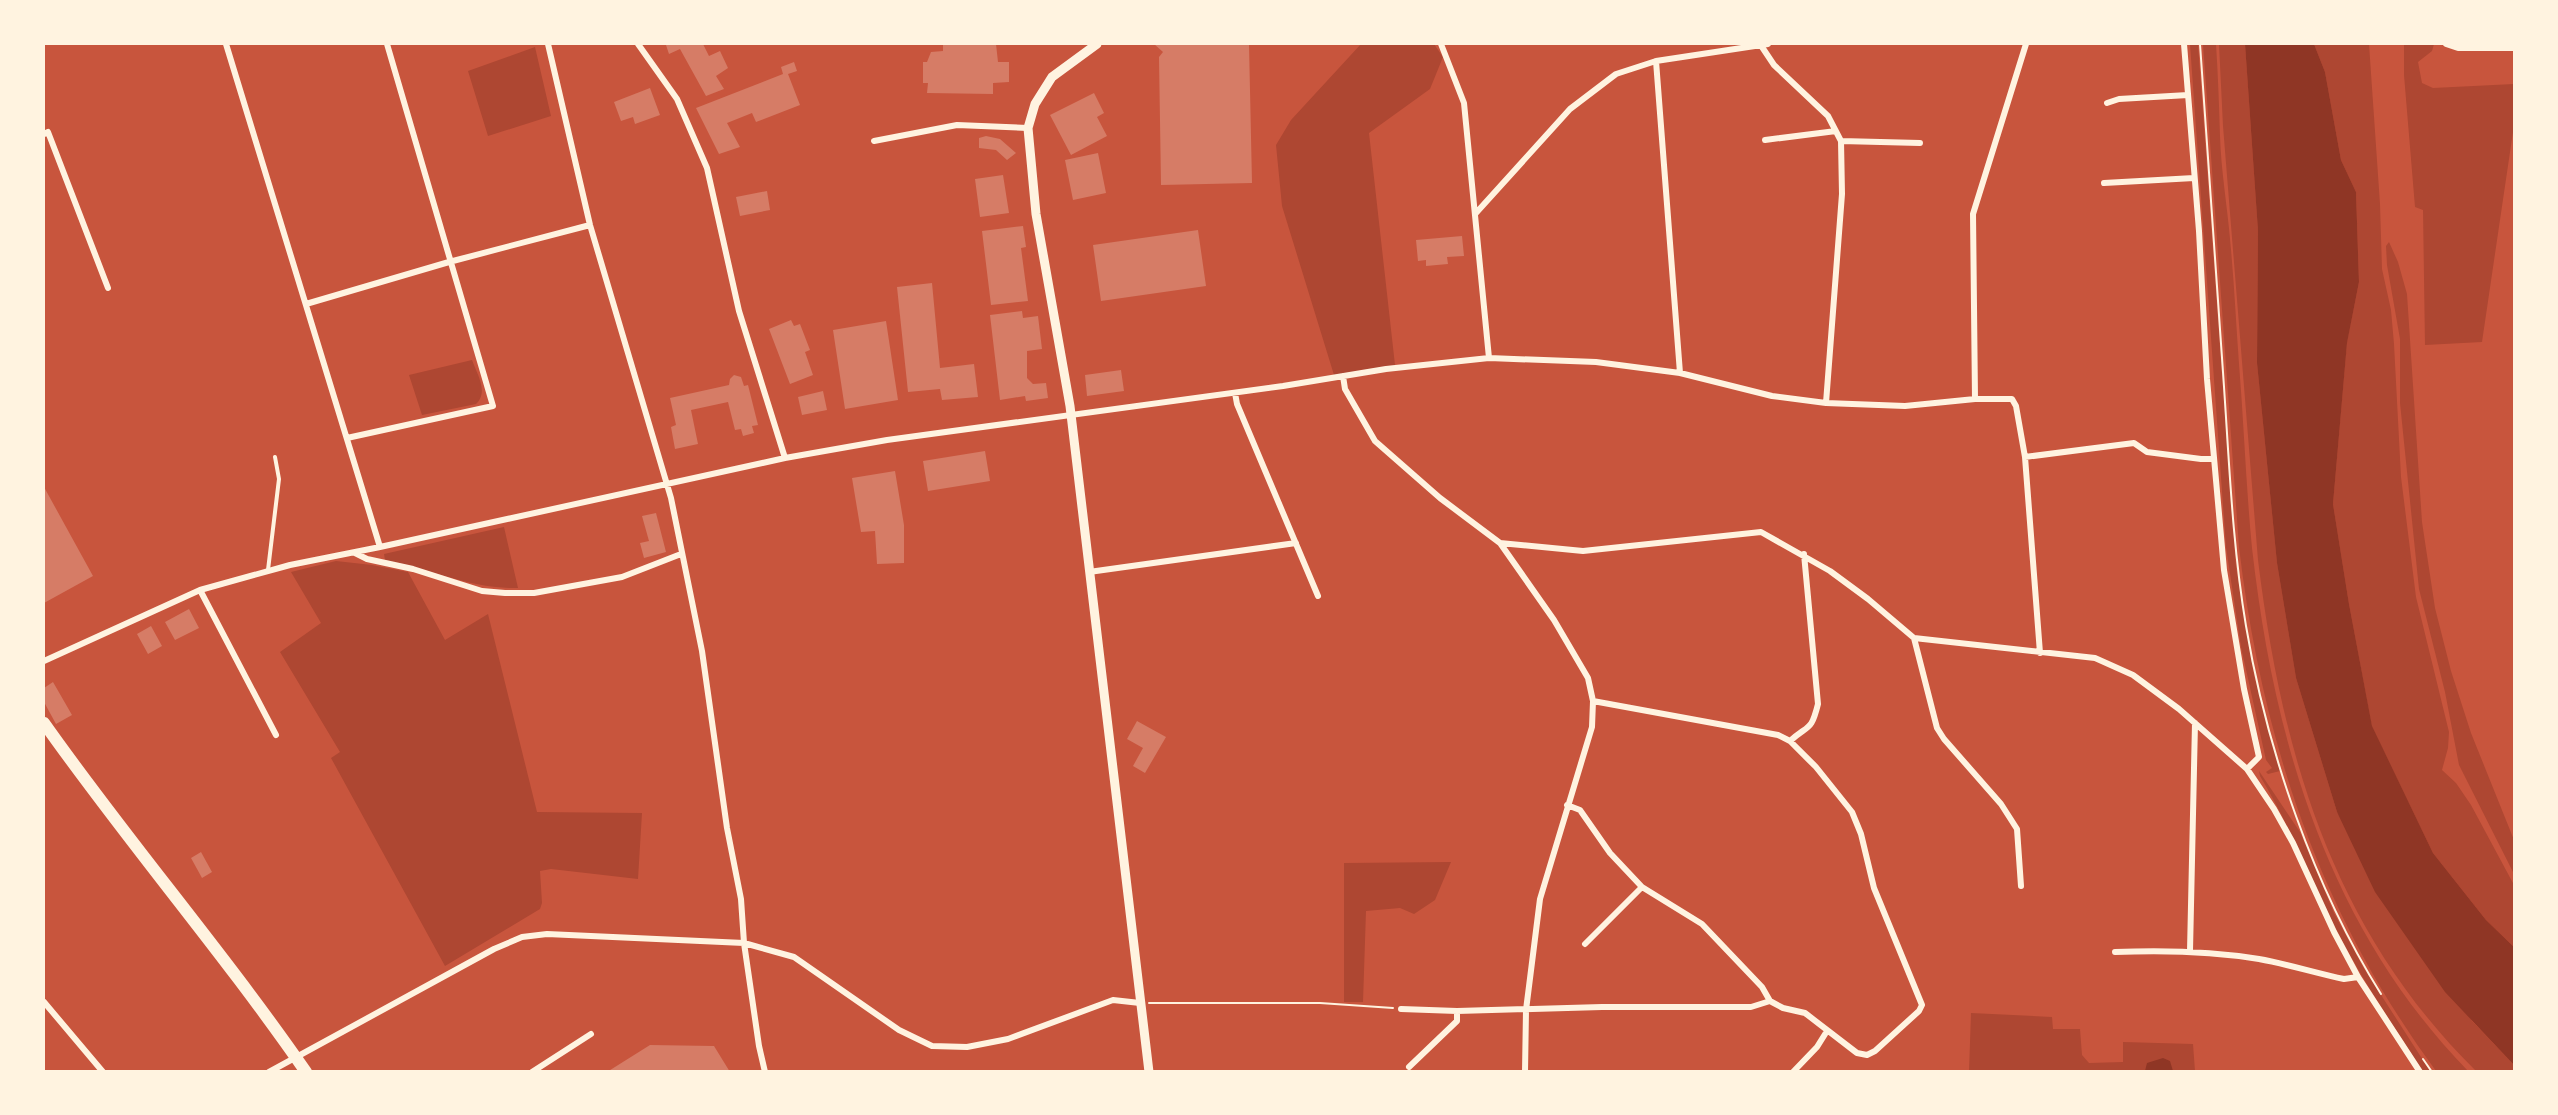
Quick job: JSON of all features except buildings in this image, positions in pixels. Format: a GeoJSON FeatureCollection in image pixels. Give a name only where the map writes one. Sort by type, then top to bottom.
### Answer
{"type":"FeatureCollection","features":[{"type":"Feature","properties":{"kind":"main road"},"geometry":{"type":"LineString","coordinates":[[44,723],[76,768],[228,962],[306,1071]]}},
{"type":"Feature","properties":{"kind":"street"},"geometry":{"type":"LineString","coordinates":[[226,44],[380,547]]}},
{"type":"Feature","properties":{"kind":"street"},"geometry":{"type":"LineString","coordinates":[[347,438],[493,406],[387,44]]}},
{"type":"Feature","properties":{"kind":"street"},"geometry":{"type":"LineString","coordinates":[[548,44],[590,225],[667,484],[702,651],[728,828],[741,899],[744,943],[759,1046],[765,1071]]}},
{"type":"Feature","properties":{"kind":"street"},"geometry":{"type":"LineString","coordinates":[[638,44],[677,99],[707,168],[739,311],[785,458]]}},
{"type":"Feature","properties":{"kind":"street"},"geometry":{"type":"LineString","coordinates":[[1097,44],[1052,77],[1035,104],[1028,128],[1036,214],[1071,416],[1149,1071]]}},
{"type":"Feature","properties":{"kind":"street"},"geometry":{"type":"LineString","coordinates":[[1441,44],[1464,103],[1489,358]]}},
{"type":"Feature","properties":{"kind":"street"},"geometry":{"type":"LineString","coordinates":[[1760,44],[1774,65],[1828,116],[1841,141],[1842,194],[1826,403]]}},
{"type":"Feature","properties":{"kind":"street"},"geometry":{"type":"LineString","coordinates":[[1476,213],[1570,109],[1616,74],[1656,61],[1768,44]]}},
{"type":"Feature","properties":{"kind":"street"},"geometry":{"type":"LineString","coordinates":[[1975,399],[1972,214],[2026,44]]}},
{"type":"Feature","properties":{"kind":"street"},"geometry":{"type":"LineString","coordinates":[[2184,44],[2224,570],[2244,688],[2259,757],[2247,769]]}},
{"type":"Feature","properties":{"kind":"street"},"geometry":{"type":"LineString","coordinates":[[2446,44],[2458,48],[2514,48]]}},
{"type":"Feature","properties":{"kind":"street"},"geometry":{"type":"LineString","coordinates":[[1656,61],[1680,373]]}},
{"type":"Feature","properties":{"kind":"street"},"geometry":{"type":"LineString","coordinates":[[2107,103],[2119,99],[2188,95]]}},
{"type":"Feature","properties":{"kind":"street"},"geometry":{"type":"LineString","coordinates":[[874,141],[957,125],[1028,128]]}},
{"type":"Feature","properties":{"kind":"street"},"geometry":{"type":"LineString","coordinates":[[1765,140],[1836,131]]}},
{"type":"Feature","properties":{"kind":"street"},"geometry":{"type":"LineString","coordinates":[[44,134],[48,132],[108,288]]}},
{"type":"Feature","properties":{"kind":"street"},"geometry":{"type":"LineString","coordinates":[[1841,141],[1920,143]]}},
{"type":"Feature","properties":{"kind":"street"},"geometry":{"type":"LineString","coordinates":[[2104,183],[2194,178]]}},
{"type":"Feature","properties":{"kind":"street"},"geometry":{"type":"LineString","coordinates":[[306,304],[449,262],[590,225]]}},
{"type":"Feature","properties":{"kind":"street"},"geometry":{"type":"LineString","coordinates":[[44,661],[200,590],[268,570],[785,458],[887,440],[1235,393],[1427,363],[1489,358],[1596,362],[1680,373],[1772,396],[1826,403],[1905,406],[1975,399],[2012,399],[2016,406],[2025,457],[2040,653]]}},
{"type":"Feature","properties":{"kind":"street"},"geometry":{"type":"LineString","coordinates":[[1342,376],[1345,389],[1375,441],[1440,498],[1500,543],[1554,620],[1588,678],[1593,701],[1592,727],[1540,899],[1526,1010],[1525,1071]]}},
{"type":"Feature","properties":{"kind":"street"},"geometry":{"type":"LineString","coordinates":[[1235,393],[1237,404],[1318,596]]}},
{"type":"Feature","properties":{"kind":"street"},"geometry":{"type":"LineString","coordinates":[[2025,457],[2134,443],[2147,452],[2214,459]]}},
{"type":"Feature","properties":{"kind":"street"},"geometry":{"type":"LineString","coordinates":[[1500,543],[1583,551],[1761,532],[1804,554],[1868,599],[1914,638],[2095,658],[2133,675],[2195,723],[2247,769],[2293,843],[2334,932],[2358,977],[2420,1071]]}},
{"type":"Feature","properties":{"kind":"street"},"geometry":{"type":"LineString","coordinates":[[1089,572],[1296,543]]}},
{"type":"Feature","properties":{"kind":"street"},"geometry":{"type":"LineString","coordinates":[[355,552],[367,560],[413,569],[482,591],[504,593],[534,593],[622,577],[681,554]]}},
{"type":"Feature","properties":{"kind":"street"},"geometry":{"type":"LineString","coordinates":[[1790,741],[1813,724],[1818,704],[1804,554]]}},
{"type":"Feature","properties":{"kind":"street"},"geometry":{"type":"LineString","coordinates":[[200,590],[276,735]]}},
{"type":"Feature","properties":{"kind":"street"},"geometry":{"type":"LineString","coordinates":[[1914,638],[1937,728],[2001,804],[2017,829],[2021,886]]}},
{"type":"Feature","properties":{"kind":"street"},"geometry":{"type":"LineString","coordinates":[[1567,805],[1580,810],[1610,853],[1642,887],[1702,924],[1762,987],[1770,1001],[1783,1008],[1805,1013],[1857,1053],[1867,1054],[1875,1051],[1919,1011],[1922,1005],[1874,888],[1861,834],[1852,812],[1816,767],[1790,741],[1779,735],[1593,701]]}},
{"type":"Feature","properties":{"kind":"street"},"geometry":{"type":"LineString","coordinates":[[2190,951],[2195,723]]}},
{"type":"Feature","properties":{"kind":"street"},"geometry":{"type":"LineString","coordinates":[[1586,944],[1642,887]]}},
{"type":"Feature","properties":{"kind":"street"},"geometry":{"type":"LineString","coordinates":[[269,1071],[494,949],[522,937],[548,934],[744,943],[794,957],[899,1030],[932,1046],[967,1047],[1008,1039],[1113,1000],[1140,1003]]}},
{"type":"Feature","properties":{"kind":"street"},"geometry":{"type":"LineString","coordinates":[[2115,952],[2169,949],[2190,951],[2260,959],[2344,980],[2358,977]]}},
{"type":"Feature","properties":{"kind":"street"},"geometry":{"type":"LineString","coordinates":[[1401,1009],[1457,1011],[1750,1007],[1770,1001]]}},
{"type":"Feature","properties":{"kind":"street"},"geometry":{"type":"LineString","coordinates":[[44,1002],[103,1071]]}},
{"type":"Feature","properties":{"kind":"street"},"geometry":{"type":"LineString","coordinates":[[1409,1067],[1457,1021],[1457,1011]]}},
{"type":"Feature","properties":{"kind":"street"},"geometry":{"type":"LineString","coordinates":[[1793,1071],[1817,1047],[1827,1031]]}},
{"type":"Feature","properties":{"kind":"street"},"geometry":{"type":"LineString","coordinates":[[532,1071],[591,1034]]}},
{"type":"Feature","properties":{"kind":"lane"},"geometry":{"type":"LineString","coordinates":[[268,570],[279,478],[275,457]]}},
{"type":"Feature","properties":{"kind":"path"},"geometry":{"type":"LineString","coordinates":[[2200,44],[2230,482],[2246,626],[2258,687],[2298,822],[2336,912],[2382,995]]}},
{"type":"Feature","properties":{"kind":"path"},"geometry":{"type":"LineString","coordinates":[[1140,1003],[1320,1002],[1401,1009]]}},
{"type":"Feature","properties":{"kind":"path"},"geometry":{"type":"LineString","coordinates":[[2422,1056],[2432,1071]]}},
{"type":"Feature","properties":{"kind":"shaded area"},"geometry":{"type":"Polygon","coordinates":[[[1361,44],[1434,44],[1443,57],[1430,89],[1369,133],[1395,365],[1334,375],[1282,206],[1276,145],[1291,120],[1361,44]]]}},
{"type":"Feature","properties":{"kind":"shaded area"},"geometry":{"type":"Polygon","coordinates":[[[2190,44],[2198,44],[2236,567],[2254,675],[2280,771],[2268,774],[2266,772],[2272,768],[2266,760],[2241,647],[2226,547],[2190,44]]]}},
{"type":"Feature","properties":{"kind":"shaded area"},"geometry":{"type":"Polygon","coordinates":[[[2203,44],[2216,44],[2221,149],[2233,270],[2252,548],[2275,692],[2293,761],[2316,829],[2344,894],[2379,956],[2420,1015],[2468,1071],[2436,1071],[2395,1011],[2360,950],[2329,887],[2303,822],[2281,756],[2263,688],[2249,619],[2239,547],[2203,44]]]}},
{"type":"Feature","properties":{"kind":"shaded area"},"geometry":{"type":"Polygon","coordinates":[[[2219,44],[2245,44],[2258,231],[2257,363],[2277,563],[2296,678],[2337,812],[2472,1021],[2514,1065],[2514,1071],[2476,1071],[2427,1017],[2385,959],[2351,899],[2322,836],[2300,770],[2282,702],[2268,632],[2258,560],[2223,126],[2219,44]]]}},
{"type":"Feature","properties":{"kind":"shaded area"},"geometry":{"type":"Polygon","coordinates":[[[2245,44],[2314,44],[2325,72],[2341,160],[2356,192],[2359,282],[2347,343],[2333,504],[2372,726],[2433,853],[2486,920],[2514,947],[2514,1065],[2445,992],[2375,892],[2337,812],[2296,678],[2277,563],[2257,363],[2258,231],[2245,44]]]}},
{"type":"Feature","properties":{"kind":"shaded area"},"geometry":{"type":"Polygon","coordinates":[[[2314,44],[2369,44],[2382,269],[2391,310],[2401,477],[2416,597],[2449,732],[2448,748],[2442,770],[2456,783],[2471,805],[2514,885],[2514,947],[2486,920],[2433,853],[2372,727],[2333,504],[2347,342],[2359,282],[2356,192],[2341,160],[2325,72],[2314,44]]]}},
{"type":"Feature","properties":{"kind":"shaded area"},"geometry":{"type":"Polygon","coordinates":[[[2404,44],[2434,44],[2432,51],[2418,62],[2422,83],[2433,88],[2514,84],[2514,125],[2482,342],[2425,345],[2423,210],[2415,207],[2404,75],[2404,44]]]}},
{"type":"Feature","properties":{"kind":"shaded area"},"geometry":{"type":"Polygon","coordinates":[[[535,47],[551,116],[488,136],[468,71],[535,47]]]}},
{"type":"Feature","properties":{"kind":"shaded area"},"geometry":{"type":"Polygon","coordinates":[[[2389,242],[2398,262],[2407,294],[2422,522],[2435,608],[2451,671],[2471,733],[2514,840],[2514,874],[2459,765],[2445,692],[2419,589],[2400,403],[2400,339],[2387,265],[2386,246],[2389,242]]]}},
{"type":"Feature","properties":{"kind":"shaded area"},"geometry":{"type":"Polygon","coordinates":[[[472,360],[482,388],[482,394],[476,404],[422,415],[409,375],[472,360]]]}},
{"type":"Feature","properties":{"kind":"shaded area"},"geometry":{"type":"Polygon","coordinates":[[[504,527],[518,588],[467,582],[385,560],[384,554],[504,527]]]}},
{"type":"Feature","properties":{"kind":"shaded area"},"geometry":{"type":"Polygon","coordinates":[[[336,561],[408,572],[445,640],[488,614],[537,812],[642,813],[638,879],[551,869],[540,871],[542,903],[540,909],[445,966],[331,758],[340,752],[280,652],[321,623],[291,572],[336,561]]]}},
{"type":"Feature","properties":{"kind":"shaded area"},"geometry":{"type":"Polygon","coordinates":[[[2259,771],[2300,832],[2334,913],[2363,967],[2430,1071],[2423,1071],[2420,1067],[2357,967],[2259,771]]]}},
{"type":"Feature","properties":{"kind":"shaded area"},"geometry":{"type":"Polygon","coordinates":[[[1451,862],[1435,900],[1414,914],[1400,908],[1366,911],[1363,1002],[1344,1002],[1344,863],[1451,862]]]}},
{"type":"Feature","properties":{"kind":"shaded area"},"geometry":{"type":"Polygon","coordinates":[[[1971,1013],[2052,1017],[2053,1029],[2080,1029],[2082,1055],[2089,1063],[2123,1062],[2123,1042],[2193,1044],[2195,1071],[1969,1072],[1971,1013]]]}},
{"type":"Feature","properties":{"kind":"shaded area"},"geometry":{"type":"Polygon","coordinates":[[[2163,1058],[2170,1061],[2173,1071],[2145,1071],[2147,1063],[2163,1058]]]}}]}
